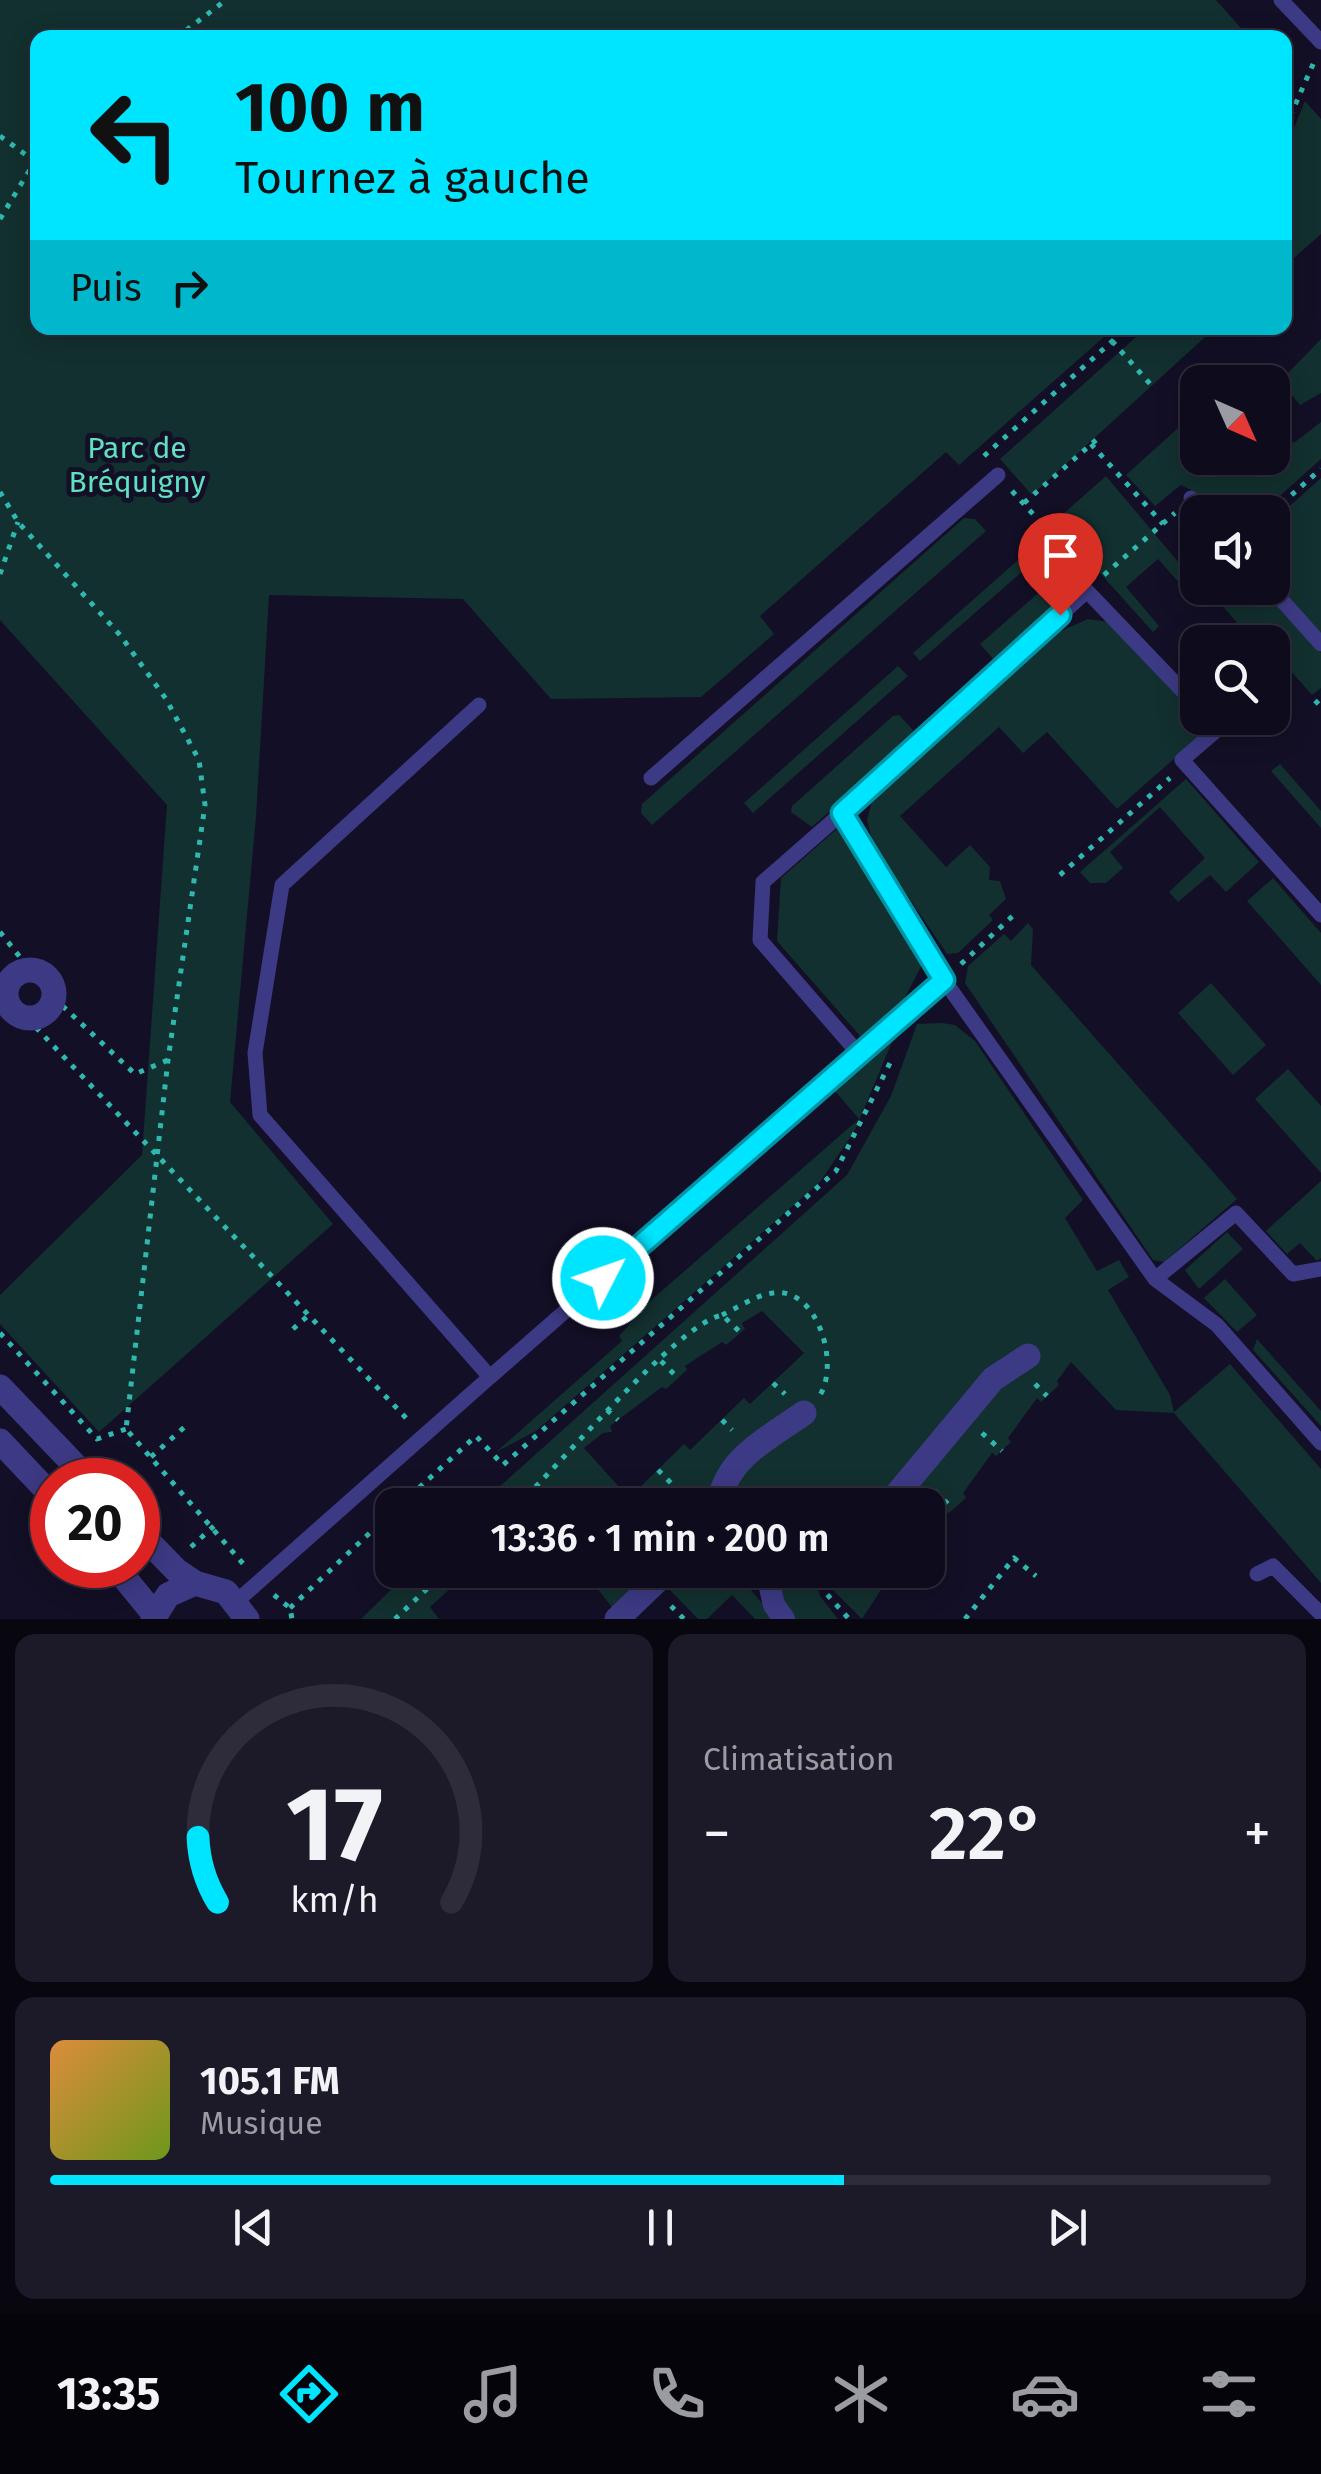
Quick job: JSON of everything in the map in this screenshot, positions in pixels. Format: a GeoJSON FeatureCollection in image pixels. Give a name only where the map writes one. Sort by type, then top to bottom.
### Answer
{"type":"FeatureCollection","features":[{"type":"Feature","properties":{"kind":"street"},"geometry":{"type":"LineString","coordinates":[[31,971],[49,980],[53,997],[47,1011],[9,1006],[12,978],[31,971]]}},
{"type":"Feature","properties":{"kind":"street"},"geometry":{"type":"LineString","coordinates":[[902,1488],[993,1379],[1028,1356]]}},
{"type":"Feature","properties":{"kind":"street"},"geometry":{"type":"LineString","coordinates":[[0,1387],[68,1458]]}},
{"type":"Feature","properties":{"kind":"street"},"geometry":{"type":"LineString","coordinates":[[724,1488],[740,1459],[804,1413]]}},
{"type":"Feature","properties":{"kind":"street"},"geometry":{"type":"LineString","coordinates":[[0,1441],[30,1473]]}},
{"type":"Feature","properties":{"kind":"street"},"geometry":{"type":"LineString","coordinates":[[160,1553],[177,1571],[195,1582],[216,1586],[242,1610]]}},
{"type":"Feature","properties":{"kind":"street"},"geometry":{"type":"LineString","coordinates":[[132,1588],[154,1617],[168,1595],[195,1582]]}},
{"type":"Feature","properties":{"kind":"street"},"geometry":{"type":"LineString","coordinates":[[618,1619],[650,1588]]}},
{"type":"Feature","properties":{"kind":"street"},"geometry":{"type":"LineString","coordinates":[[770,1588],[774,1605],[784,1619]]}},
{"type":"Feature","properties":{"kind":"lane"},"geometry":{"type":"LineString","coordinates":[[1281,0],[1321,44]]}},
{"type":"Feature","properties":{"kind":"lane"},"geometry":{"type":"LineString","coordinates":[[651,778],[998,474]]}},
{"type":"Feature","properties":{"kind":"lane"},"geometry":{"type":"LineString","coordinates":[[859,1054],[760,940],[763,882],[1087,590],[1180,689]]}},
{"type":"Feature","properties":{"kind":"lane"},"geometry":{"type":"LineString","coordinates":[[1286,605],[1321,644]]}},
{"type":"Feature","properties":{"kind":"lane"},"geometry":{"type":"LineString","coordinates":[[479,705],[282,885],[255,1053],[260,1115],[490,1377]]}},
{"type":"Feature","properties":{"kind":"lane"},"geometry":{"type":"LineString","coordinates":[[1211,735],[1182,760],[1321,915]]}},
{"type":"Feature","properties":{"kind":"lane"},"geometry":{"type":"LineString","coordinates":[[842,813],[944,980],[1154,1279],[1217,1325],[1321,1442]]}},
{"type":"Feature","properties":{"kind":"lane"},"geometry":{"type":"LineString","coordinates":[[242,1610],[257,1582],[944,980]]}},
{"type":"Feature","properties":{"kind":"lane"},"geometry":{"type":"LineString","coordinates":[[1154,1279],[1236,1213],[1293,1274],[1321,1269]]}},
{"type":"Feature","properties":{"kind":"lane"},"geometry":{"type":"LineString","coordinates":[[1258,1574],[1274,1566],[1321,1614]]}},
{"type":"Feature","properties":{"kind":"path"},"geometry":{"type":"LineString","coordinates":[[187,30],[226,0]]}},
{"type":"Feature","properties":{"kind":"path"},"geometry":{"type":"LineString","coordinates":[[1292,112],[1321,44]]}},
{"type":"Feature","properties":{"kind":"path"},"geometry":{"type":"LineString","coordinates":[[0,136],[30,155]]}},
{"type":"Feature","properties":{"kind":"path"},"geometry":{"type":"LineString","coordinates":[[0,219],[30,167]]}},
{"type":"Feature","properties":{"kind":"path"},"geometry":{"type":"LineString","coordinates":[[993,447],[1119,335]]}},
{"type":"Feature","properties":{"kind":"path"},"geometry":{"type":"LineString","coordinates":[[1112,341],[1150,385]]}},
{"type":"Feature","properties":{"kind":"path"},"geometry":{"type":"LineString","coordinates":[[1024,503],[1093,442],[1163,524]]}},
{"type":"Feature","properties":{"kind":"path"},"geometry":{"type":"LineString","coordinates":[[1290,496],[1321,469]]}},
{"type":"Feature","properties":{"kind":"path"},"geometry":{"type":"LineString","coordinates":[[998,474],[1096,583],[1180,508]]}},
{"type":"Feature","properties":{"kind":"path"},"geometry":{"type":"LineString","coordinates":[[0,492],[18,522],[120,635],[166,699],[199,760],[204,806],[168,1060],[126,1429],[214,1526],[257,1582]]}},
{"type":"Feature","properties":{"kind":"path"},"geometry":{"type":"LineString","coordinates":[[0,574],[18,522]]}},
{"type":"Feature","properties":{"kind":"path"},"geometry":{"type":"LineString","coordinates":[[1060,875],[1186,764]]}},
{"type":"Feature","properties":{"kind":"path"},"geometry":{"type":"LineString","coordinates":[[944,980],[1018,912]]}},
{"type":"Feature","properties":{"kind":"path"},"geometry":{"type":"LineString","coordinates":[[0,932],[31,971]]}},
{"type":"Feature","properties":{"kind":"path"},"geometry":{"type":"LineString","coordinates":[[53,997],[135,1074],[168,1060]]}},
{"type":"Feature","properties":{"kind":"path"},"geometry":{"type":"LineString","coordinates":[[9,1006],[311,1313],[446,1463]]}},
{"type":"Feature","properties":{"kind":"path"},"geometry":{"type":"LineString","coordinates":[[419,1488],[476,1436],[503,1465],[836,1171],[892,1060],[912,1007]]}},
{"type":"Feature","properties":{"kind":"path"},"geometry":{"type":"LineString","coordinates":[[533,1488],[607,1410],[698,1328],[774,1292],[792,1297],[826,1334],[830,1356],[824,1390],[804,1413]]}},
{"type":"Feature","properties":{"kind":"path"},"geometry":{"type":"LineString","coordinates":[[293,1329],[311,1313]]}},
{"type":"Feature","properties":{"kind":"path"},"geometry":{"type":"LineString","coordinates":[[722,1315],[741,1333]]}},
{"type":"Feature","properties":{"kind":"path"},"geometry":{"type":"LineString","coordinates":[[0,1334],[97,1439],[126,1429]]}},
{"type":"Feature","properties":{"kind":"path"},"geometry":{"type":"LineString","coordinates":[[662,1361],[678,1378]]}},
{"type":"Feature","properties":{"kind":"path"},"geometry":{"type":"LineString","coordinates":[[607,1410],[618,1420]]}},
{"type":"Feature","properties":{"kind":"path"},"geometry":{"type":"LineString","coordinates":[[151,1457],[189,1423]]}},
{"type":"Feature","properties":{"kind":"path"},"geometry":{"type":"LineString","coordinates":[[658,1470],[676,1488]]}},
{"type":"Feature","properties":{"kind":"path"},"geometry":{"type":"LineString","coordinates":[[292,1619],[290,1608],[375,1528]]}},
{"type":"Feature","properties":{"kind":"path"},"geometry":{"type":"LineString","coordinates":[[964,1619],[1014,1558],[1036,1576]]}},
{"type":"Feature","properties":{"kind":"path"},"geometry":{"type":"LineString","coordinates":[[395,1619],[428,1588]]}},
{"type":"Feature","properties":{"kind":"path"},"geometry":{"type":"LineString","coordinates":[[824,1588],[849,1619]]}},
{"type":"Feature","properties":{"kind":"green space","name":"Parc de Bréquigny"},"geometry":{"type":"Polygon","coordinates":[[[0,0],[1216,0],[1243,30],[30,30],[30,335],[1106,335],[959,465],[946,452],[760,616],[774,634],[701,697],[551,699],[463,599],[269,595],[256,817],[230,1102],[333,1224],[99,1432],[0,1324],[0,1295],[142,1155],[167,805],[0,620],[0,0]]]}},
{"type":"Feature","properties":{"kind":"green space"},"geometry":{"type":"Polygon","coordinates":[[[1305,101],[1321,119],[1321,234],[1292,260],[1292,133],[1305,101]]]}},
{"type":"Feature","properties":{"kind":"green space"},"geometry":{"type":"Polygon","coordinates":[[[1138,335],[1207,335],[1032,495],[1000,459],[1138,335]]]}},
{"type":"Feature","properties":{"kind":"green space"},"geometry":{"type":"Polygon","coordinates":[[[1321,339],[1321,393],[1300,405],[1290,393],[1290,371],[1321,339]]]}},
{"type":"Feature","properties":{"kind":"green space"},"geometry":{"type":"Polygon","coordinates":[[[1321,422],[1321,459],[1281,495],[1198,495],[1181,485],[1155,506],[1126,475],[1180,426],[1180,475],[1290,475],[1290,443],[1321,422]]]}},
{"type":"Feature","properties":{"kind":"green space"},"geometry":{"type":"Polygon","coordinates":[[[1106,476],[1180,564],[1180,584],[1158,559],[1126,587],[1159,626],[1153,632],[1054,522],[1106,476]]]}},
{"type":"Feature","properties":{"kind":"green space"},"geometry":{"type":"Polygon","coordinates":[[[1321,478],[1321,635],[1290,599],[1290,506],[1321,478]]]}},
{"type":"Feature","properties":{"kind":"green space"},"geometry":{"type":"Polygon","coordinates":[[[964,518],[975,519],[986,531],[652,825],[641,813],[642,804],[964,518]]]}},
{"type":"Feature","properties":{"kind":"green space"},"geometry":{"type":"Polygon","coordinates":[[[1045,536],[1088,583],[1081,588],[1047,550],[920,661],[913,653],[1045,536]]]}},
{"type":"Feature","properties":{"kind":"green space"},"geometry":{"type":"Polygon","coordinates":[[[1043,589],[1058,608],[995,661],[980,644],[1043,589]]]}},
{"type":"Feature","properties":{"kind":"green space"},"geometry":{"type":"Polygon","coordinates":[[[1222,605],[1277,605],[1321,653],[1321,688],[1312,695],[1290,670],[1290,625],[1239,625],[1222,605]]]}},
{"type":"Feature","properties":{"kind":"green space"},"geometry":{"type":"Polygon","coordinates":[[[1088,619],[1108,622],[1180,696],[1180,735],[1201,735],[1117,809],[1047,732],[1023,753],[999,727],[900,816],[946,867],[970,845],[990,867],[989,880],[1000,881],[1006,899],[989,915],[993,920],[958,953],[947,954],[873,845],[867,820],[872,801],[1054,634],[1088,619]]]}},
{"type":"Feature","properties":{"kind":"green space"},"geometry":{"type":"Polygon","coordinates":[[[898,666],[908,676],[753,813],[744,803],[898,666]]]}},
{"type":"Feature","properties":{"kind":"green space"},"geometry":{"type":"Polygon","coordinates":[[[899,715],[913,730],[911,739],[812,827],[791,812],[792,806],[893,716],[899,715]]]}},
{"type":"Feature","properties":{"kind":"green space"},"geometry":{"type":"Polygon","coordinates":[[[1280,764],[1321,811],[1321,828],[1271,771],[1280,764]]]}},
{"type":"Feature","properties":{"kind":"green space"},"geometry":{"type":"Polygon","coordinates":[[[1186,779],[1259,862],[1226,892],[1210,875],[1178,902],[1169,892],[1205,858],[1160,807],[1110,852],[1123,868],[1106,883],[1090,883],[1080,872],[1186,779]]]}},
{"type":"Feature","properties":{"kind":"green space"},"geometry":{"type":"Polygon","coordinates":[[[838,828],[923,963],[903,1001],[861,1037],[777,941],[781,878],[838,828]]]}},
{"type":"Feature","properties":{"kind":"green space"},"geometry":{"type":"Polygon","coordinates":[[[1273,878],[1321,933],[1321,985],[1247,901],[1273,878]]]}},
{"type":"Feature","properties":{"kind":"green space"},"geometry":{"type":"Polygon","coordinates":[[[1028,923],[1033,929],[1031,965],[1237,1199],[1164,1262],[1153,1260],[965,983],[968,966],[1004,934],[1011,941],[1028,923]]]}},
{"type":"Feature","properties":{"kind":"green space"},"geometry":{"type":"Polygon","coordinates":[[[1211,983],[1266,1045],[1233,1075],[1178,1013],[1211,983]]]}},
{"type":"Feature","properties":{"kind":"green space"},"geometry":{"type":"Polygon","coordinates":[[[917,1024],[955,1025],[975,1041],[1083,1200],[1065,1218],[1097,1271],[1119,1260],[1129,1277],[1108,1290],[1170,1395],[1174,1412],[1230,1364],[1321,1469],[1321,1583],[1174,1413],[1116,1410],[1071,1362],[1057,1381],[1059,1385],[1041,1402],[1037,1398],[1008,1438],[1011,1442],[996,1456],[992,1453],[963,1493],[966,1498],[949,1513],[945,1511],[945,1488],[639,1488],[684,1444],[690,1450],[744,1398],[750,1404],[804,1353],[762,1311],[742,1323],[745,1329],[726,1345],[722,1342],[685,1366],[687,1370],[666,1389],[662,1387],[610,1426],[612,1432],[603,1433],[584,1448],[620,1488],[498,1488],[847,1175],[891,1096],[917,1024]]]}},
{"type":"Feature","properties":{"kind":"green space"},"geometry":{"type":"Polygon","coordinates":[[[895,1035],[855,1130],[820,1182],[536,1431],[496,1452],[622,1341],[619,1336],[649,1302],[859,1119],[835,1091],[895,1035]]]}},
{"type":"Feature","properties":{"kind":"green space"},"geometry":{"type":"Polygon","coordinates":[[[1288,1069],[1321,1106],[1321,1173],[1255,1099],[1288,1069]]]}},
{"type":"Feature","properties":{"kind":"green space"},"geometry":{"type":"Polygon","coordinates":[[[1321,1181],[1321,1258],[1317,1261],[1300,1243],[1287,1254],[1266,1231],[1321,1181]]]}},
{"type":"Feature","properties":{"kind":"green space"},"geometry":{"type":"Polygon","coordinates":[[[1227,1232],[1243,1249],[1199,1289],[1185,1270],[1227,1232]]]}},
{"type":"Feature","properties":{"kind":"green space"},"geometry":{"type":"Polygon","coordinates":[[[1225,1279],[1257,1315],[1237,1332],[1204,1298],[1225,1279]]]}},
{"type":"Feature","properties":{"kind":"green space"},"geometry":{"type":"Polygon","coordinates":[[[1257,1339],[1321,1411],[1321,1426],[1253,1350],[1257,1339]]]}},
{"type":"Feature","properties":{"kind":"green space"},"geometry":{"type":"Polygon","coordinates":[[[393,1588],[451,1588],[430,1607],[439,1619],[361,1619],[393,1588]]]}},
{"type":"Feature","properties":{"kind":"green space"},"geometry":{"type":"Polygon","coordinates":[[[597,1588],[637,1588],[614,1610],[597,1588]]]}},
{"type":"Feature","properties":{"kind":"green space"},"geometry":{"type":"Polygon","coordinates":[[[668,1588],[750,1588],[776,1619],[755,1619],[732,1595],[707,1619],[698,1619],[668,1588]]]}},
{"type":"Feature","properties":{"kind":"green space"},"geometry":{"type":"Polygon","coordinates":[[[783,1588],[818,1588],[838,1619],[793,1619],[779,1594],[783,1588]]]}},
{"type":"Feature","properties":{"kind":"green space"},"geometry":{"type":"Polygon","coordinates":[[[832,1588],[882,1588],[862,1619],[832,1588]]]}},
{"type":"Feature","properties":{"kind":"route"},"geometry":{"type":"LineString","coordinates":[[603,1278],[944,980],[842,813],[1060,615]]}}]}
